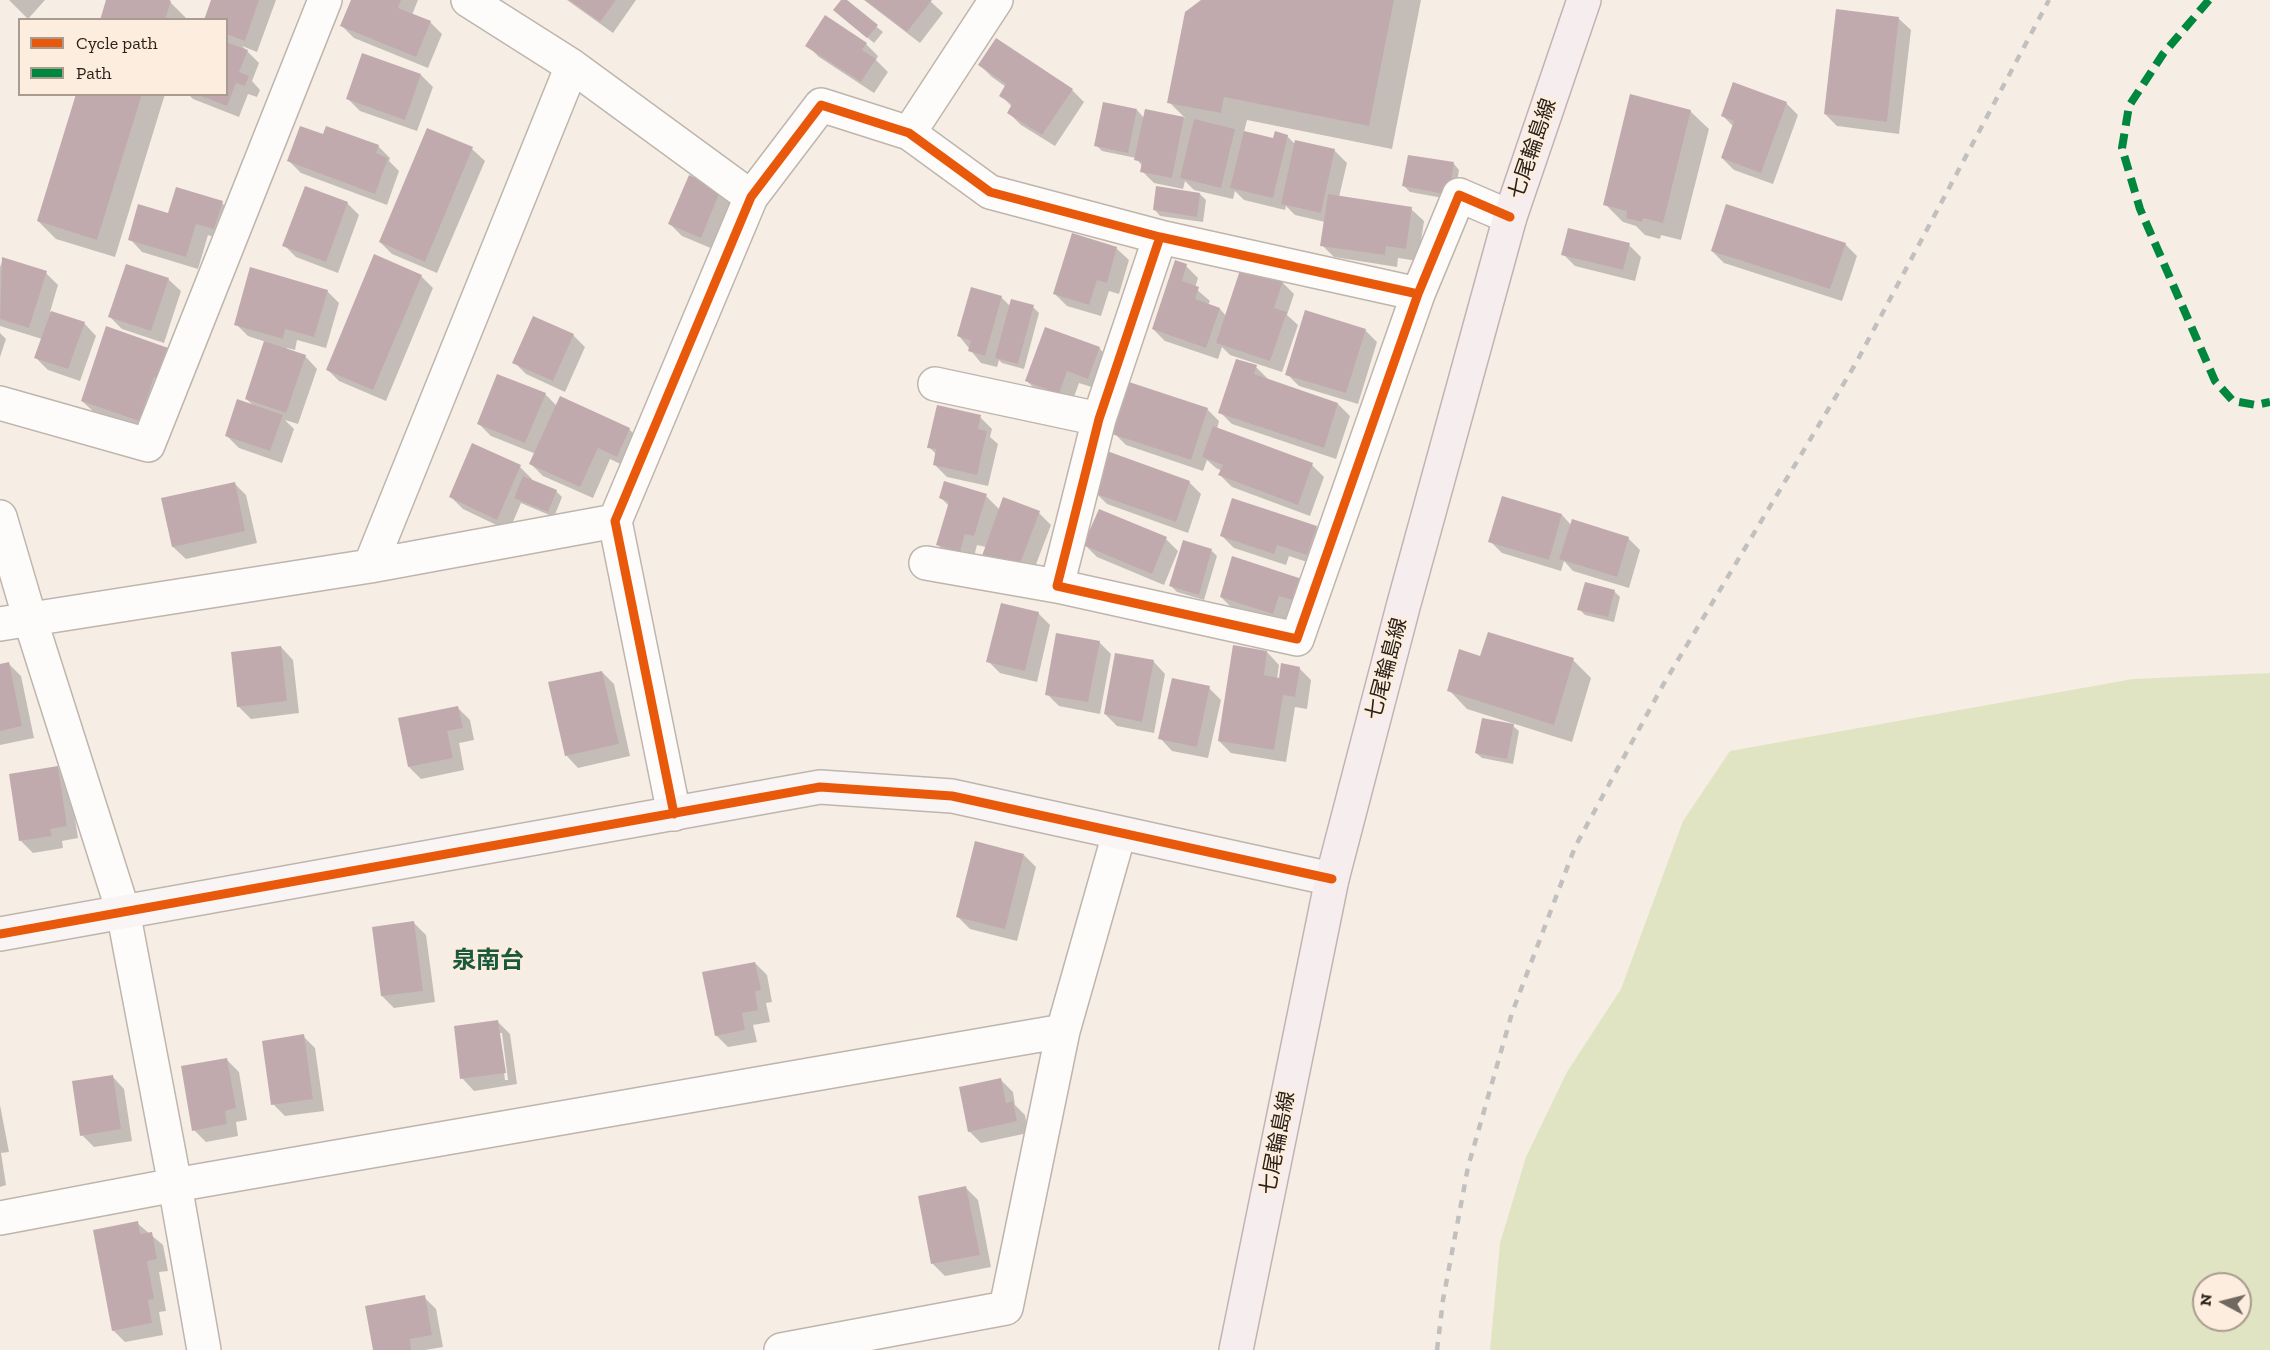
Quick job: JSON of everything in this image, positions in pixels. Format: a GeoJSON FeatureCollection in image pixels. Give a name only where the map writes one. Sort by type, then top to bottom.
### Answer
{"type":"FeatureCollection","features":[{"type":"Feature","properties":{"kind":"main road","name":"七尾輪島線"},"geometry":{"type":"LineString","coordinates":[[1236,1350],[1332,879],[1403,607],[1510,217],[1584,0]]}},
{"type":"Feature","properties":{"kind":"street"},"geometry":{"type":"LineString","coordinates":[[0,403],[148,445],[325,0]]}},
{"type":"Feature","properties":{"kind":"street"},"geometry":{"type":"LineString","coordinates":[[468,0],[572,66],[752,197]]}},
{"type":"Feature","properties":{"kind":"street"},"geometry":{"type":"LineString","coordinates":[[909,133],[996,0]]}},
{"type":"Feature","properties":{"kind":"street"},"geometry":{"type":"LineString","coordinates":[[370,566],[572,66]]}},
{"type":"Feature","properties":{"kind":"street"},"geometry":{"type":"LineString","coordinates":[[674,814],[615,521],[752,197],[821,105],[909,133],[990,192],[1160,237],[1419,294]]}},
{"type":"Feature","properties":{"kind":"street"},"geometry":{"type":"LineString","coordinates":[[926,563],[1057,586],[1297,639],[1419,294],[1459,195],[1510,217]]}},
{"type":"Feature","properties":{"kind":"street"},"geometry":{"type":"LineString","coordinates":[[1057,586],[1099,419],[1160,237]]}},
{"type":"Feature","properties":{"kind":"street"},"geometry":{"type":"LineString","coordinates":[[935,384],[1099,419]]}},
{"type":"Feature","properties":{"kind":"street"},"geometry":{"type":"LineString","coordinates":[[0,517],[15,622],[123,911],[204,1350]]}},
{"type":"Feature","properties":{"kind":"street"},"geometry":{"type":"LineString","coordinates":[[15,622],[370,566],[615,521]]}},
{"type":"Feature","properties":{"kind":"street"},"geometry":{"type":"LineString","coordinates":[[0,934],[820,787],[952,796],[1332,879]]}},
{"type":"Feature","properties":{"kind":"street"},"geometry":{"type":"LineString","coordinates":[[781,1350],[1006,1308],[1063,1031],[1119,834]]}},
{"type":"Feature","properties":{"kind":"street"},"geometry":{"type":"LineString","coordinates":[[0,1218],[175,1185],[1063,1031]]}},
{"type":"Feature","properties":{"kind":"green space"},"geometry":{"type":"Polygon","coordinates":[[[2270,673],[2270,1350],[1490,1350],[1500,1243],[1526,1157],[1567,1072],[1621,989],[1683,821],[1730,751],[2133,679],[2270,673]]]}},
{"type":"Feature","properties":{"kind":"building"},"geometry":{"type":"Polygon","coordinates":[[[106,0],[171,1],[166,18],[101,18],[106,0]]]}},
{"type":"Feature","properties":{"kind":"building"},"geometry":{"type":"Polygon","coordinates":[[[211,0],[259,0],[245,41],[228,35],[228,18],[205,18],[211,0]]]}},
{"type":"Feature","properties":{"kind":"building"},"geometry":{"type":"Polygon","coordinates":[[[351,0],[401,0],[398,8],[431,21],[416,57],[340,26],[351,0]]]}},
{"type":"Feature","properties":{"kind":"building"},"geometry":{"type":"Polygon","coordinates":[[[569,0],[616,0],[600,22],[569,0]]]}},
{"type":"Feature","properties":{"kind":"building"},"geometry":{"type":"Polygon","coordinates":[[[841,0],[847,0],[878,25],[867,38],[833,10],[841,0]]]}},
{"type":"Feature","properties":{"kind":"building"},"geometry":{"type":"Polygon","coordinates":[[[865,0],[932,0],[907,32],[865,0]]]}},
{"type":"Feature","properties":{"kind":"building"},"geometry":{"type":"Polygon","coordinates":[[[1201,0],[1394,0],[1369,126],[1224,97],[1221,113],[1167,103],[1185,12],[1201,0]]]}},
{"type":"Feature","properties":{"kind":"building"},"geometry":{"type":"Polygon","coordinates":[[[1836,9],[1899,17],[1887,122],[1824,114],[1836,9]]]}},
{"type":"Feature","properties":{"kind":"building"},"geometry":{"type":"Polygon","coordinates":[[[825,15],[867,43],[862,50],[876,59],[861,82],[805,46],[825,15]]]}},
{"type":"Feature","properties":{"kind":"building"},"geometry":{"type":"Polygon","coordinates":[[[996,38],[1073,89],[1042,135],[1007,113],[1012,104],[999,96],[1006,84],[978,65],[996,38]]]}},
{"type":"Feature","properties":{"kind":"building"},"geometry":{"type":"Polygon","coordinates":[[[228,43],[248,50],[239,72],[249,76],[245,86],[236,83],[227,106],[201,96],[228,96],[228,43]]]}},
{"type":"Feature","properties":{"kind":"building"},"geometry":{"type":"Polygon","coordinates":[[[362,53],[421,74],[405,120],[346,99],[362,53]]]}},
{"type":"Feature","properties":{"kind":"building"},"geometry":{"type":"Polygon","coordinates":[[[1733,82],[1787,102],[1761,173],[1721,158],[1734,121],[1721,116],[1733,82]]]}},
{"type":"Feature","properties":{"kind":"building"},"geometry":{"type":"Polygon","coordinates":[[[1630,94],[1691,110],[1663,223],[1643,218],[1642,222],[1626,218],[1627,211],[1603,205],[1630,94]]]}},
{"type":"Feature","properties":{"kind":"building"},"geometry":{"type":"Polygon","coordinates":[[[75,96],[141,96],[97,240],[37,221],[75,96]]]}},
{"type":"Feature","properties":{"kind":"building"},"geometry":{"type":"Polygon","coordinates":[[[1103,102],[1137,109],[1128,153],[1094,146],[1103,102]]]}},
{"type":"Feature","properties":{"kind":"building"},"geometry":{"type":"Polygon","coordinates":[[[1145,109],[1184,117],[1172,178],[1140,172],[1142,162],[1134,160],[1145,109]]]}},
{"type":"Feature","properties":{"kind":"building"},"geometry":{"type":"Polygon","coordinates":[[[1194,119],[1235,129],[1221,188],[1180,178],[1194,119]]]}},
{"type":"Feature","properties":{"kind":"building"},"geometry":{"type":"Polygon","coordinates":[[[300,126],[323,134],[326,126],[379,145],[376,153],[388,158],[375,194],[287,161],[300,126]]]}},
{"type":"Feature","properties":{"kind":"building"},"geometry":{"type":"Polygon","coordinates":[[[427,128],[473,147],[425,262],[379,242],[427,128]]]}},
{"type":"Feature","properties":{"kind":"building"},"geometry":{"type":"Polygon","coordinates":[[[1244,131],[1273,138],[1275,131],[1288,135],[1273,198],[1230,188],[1244,131]]]}},
{"type":"Feature","properties":{"kind":"building"},"geometry":{"type":"Polygon","coordinates":[[[1295,140],[1335,149],[1321,213],[1281,204],[1295,140]]]}},
{"type":"Feature","properties":{"kind":"building"},"geometry":{"type":"Polygon","coordinates":[[[1408,155],[1454,162],[1449,195],[1402,186],[1408,155]]]}},
{"type":"Feature","properties":{"kind":"building"},"geometry":{"type":"Polygon","coordinates":[[[689,175],[721,189],[701,238],[668,224],[689,175]]]}},
{"type":"Feature","properties":{"kind":"building"},"geometry":{"type":"Polygon","coordinates":[[[305,186],[348,202],[326,262],[282,246],[305,186]]]}},
{"type":"Feature","properties":{"kind":"building"},"geometry":{"type":"Polygon","coordinates":[[[1156,186],[1200,193],[1197,217],[1153,210],[1156,186]]]}},
{"type":"Feature","properties":{"kind":"building"},"geometry":{"type":"Polygon","coordinates":[[[176,187],[223,201],[214,229],[196,224],[186,257],[128,240],[138,204],[168,213],[176,187]]]}},
{"type":"Feature","properties":{"kind":"building"},"geometry":{"type":"Polygon","coordinates":[[[1328,194],[1412,207],[1406,249],[1386,246],[1385,255],[1320,246],[1328,194]]]}},
{"type":"Feature","properties":{"kind":"building"},"geometry":{"type":"Polygon","coordinates":[[[1726,204],[1846,243],[1830,289],[1711,251],[1726,204]]]}},
{"type":"Feature","properties":{"kind":"building"},"geometry":{"type":"Polygon","coordinates":[[[1568,228],[1630,243],[1623,270],[1561,255],[1568,228]]]}},
{"type":"Feature","properties":{"kind":"building"},"geometry":{"type":"Polygon","coordinates":[[[1072,233],[1117,247],[1107,283],[1097,280],[1089,305],[1053,294],[1072,233]]]}},
{"type":"Feature","properties":{"kind":"building"},"geometry":{"type":"Polygon","coordinates":[[[374,254],[422,275],[373,390],[326,370],[374,254]]]}},
{"type":"Feature","properties":{"kind":"building"},"geometry":{"type":"Polygon","coordinates":[[[2,257],[47,271],[29,328],[0,319],[2,257]]]}},
{"type":"Feature","properties":{"kind":"building"},"geometry":{"type":"Polygon","coordinates":[[[1175,260],[1187,264],[1182,281],[1199,287],[1195,299],[1220,308],[1206,348],[1152,329],[1175,260]]]}},
{"type":"Feature","properties":{"kind":"building"},"geometry":{"type":"Polygon","coordinates":[[[126,264],[169,278],[151,331],[108,317],[126,264]]]}},
{"type":"Feature","properties":{"kind":"building"},"geometry":{"type":"Polygon","coordinates":[[[250,267],[328,290],[314,337],[285,329],[283,339],[234,325],[250,267]]]}},
{"type":"Feature","properties":{"kind":"building"},"geometry":{"type":"Polygon","coordinates":[[[1241,267],[1283,281],[1274,308],[1287,312],[1270,361],[1216,343],[1241,267]]]}},
{"type":"Feature","properties":{"kind":"building"},"geometry":{"type":"Polygon","coordinates":[[[971,287],[1002,296],[985,356],[968,351],[971,341],[957,336],[971,287]]]}},
{"type":"Feature","properties":{"kind":"building"},"geometry":{"type":"Polygon","coordinates":[[[1011,299],[1034,305],[1018,364],[995,358],[1011,299]]]}},
{"type":"Feature","properties":{"kind":"building"},"geometry":{"type":"Polygon","coordinates":[[[1305,310],[1366,329],[1346,393],[1285,375],[1305,310]]]}},
{"type":"Feature","properties":{"kind":"building"},"geometry":{"type":"Polygon","coordinates":[[[51,311],[85,322],[68,369],[34,358],[51,311]]]}},
{"type":"Feature","properties":{"kind":"building"},"geometry":{"type":"Polygon","coordinates":[[[533,316],[574,334],[553,381],[512,363],[533,316]]]}},
{"type":"Feature","properties":{"kind":"building"},"geometry":{"type":"Polygon","coordinates":[[[106,326],[171,349],[161,379],[154,377],[139,421],[81,401],[106,326]]]}},
{"type":"Feature","properties":{"kind":"building"},"geometry":{"type":"Polygon","coordinates":[[[1045,327],[1100,347],[1088,379],[1067,371],[1059,394],[1025,381],[1045,327]]]}},
{"type":"Feature","properties":{"kind":"building"},"geometry":{"type":"Polygon","coordinates":[[[264,341],[306,355],[286,413],[245,399],[264,341]]]}},
{"type":"Feature","properties":{"kind":"building"},"geometry":{"type":"Polygon","coordinates":[[[1236,359],[1257,365],[1254,374],[1338,403],[1324,448],[1218,413],[1236,359]]]}},
{"type":"Feature","properties":{"kind":"building"},"geometry":{"type":"Polygon","coordinates":[[[497,374],[546,393],[525,443],[477,424],[497,374]]]}},
{"type":"Feature","properties":{"kind":"building"},"geometry":{"type":"Polygon","coordinates":[[[1129,382],[1208,408],[1191,460],[1112,434],[1129,382]]]}},
{"type":"Feature","properties":{"kind":"building"},"geometry":{"type":"Polygon","coordinates":[[[560,396],[630,428],[617,457],[598,448],[580,487],[529,464],[560,396]]]}},
{"type":"Feature","properties":{"kind":"building"},"geometry":{"type":"Polygon","coordinates":[[[237,399],[283,415],[270,451],[225,436],[237,399]]]}},
{"type":"Feature","properties":{"kind":"building"},"geometry":{"type":"Polygon","coordinates":[[[937,405],[981,415],[978,429],[987,431],[977,475],[933,465],[936,449],[927,448],[937,405]]]}},
{"type":"Feature","properties":{"kind":"building"},"geometry":{"type":"Polygon","coordinates":[[[1213,426],[1313,463],[1298,505],[1218,475],[1223,465],[1202,457],[1213,426]]]}},
{"type":"Feature","properties":{"kind":"building"},"geometry":{"type":"Polygon","coordinates":[[[472,443],[521,465],[497,520],[449,497],[472,443]]]}},
{"type":"Feature","properties":{"kind":"building"},"geometry":{"type":"Polygon","coordinates":[[[1107,451],[1190,481],[1176,522],[1093,493],[1107,451]]]}},
{"type":"Feature","properties":{"kind":"building"},"geometry":{"type":"Polygon","coordinates":[[[523,476],[557,490],[548,512],[514,498],[523,476]]]}},
{"type":"Feature","properties":{"kind":"building"},"geometry":{"type":"Polygon","coordinates":[[[944,481],[987,494],[974,536],[965,534],[960,552],[936,545],[949,502],[939,498],[944,481]]]}},
{"type":"Feature","properties":{"kind":"building"},"geometry":{"type":"Polygon","coordinates":[[[235,482],[245,531],[172,547],[161,498],[235,482]]]}},
{"type":"Feature","properties":{"kind":"building"},"geometry":{"type":"Polygon","coordinates":[[[1502,496],[1562,514],[1549,560],[1488,542],[1502,496]]]}},
{"type":"Feature","properties":{"kind":"building"},"geometry":{"type":"Polygon","coordinates":[[[1003,497],[1040,511],[1018,569],[982,556],[1003,497]]]}},
{"type":"Feature","properties":{"kind":"building"},"geometry":{"type":"Polygon","coordinates":[[[1232,498],[1317,526],[1307,555],[1277,545],[1274,554],[1220,536],[1232,498]]]}},
{"type":"Feature","properties":{"kind":"building"},"geometry":{"type":"Polygon","coordinates":[[[1099,509],[1167,537],[1152,574],[1083,545],[1099,509]]]}},
{"type":"Feature","properties":{"kind":"building"},"geometry":{"type":"Polygon","coordinates":[[[1572,519],[1629,537],[1617,577],[1559,559],[1572,519]]]}},
{"type":"Feature","properties":{"kind":"building"},"geometry":{"type":"Polygon","coordinates":[[[1183,540],[1212,549],[1199,595],[1169,586],[1183,540]]]}},
{"type":"Feature","properties":{"kind":"building"},"geometry":{"type":"Polygon","coordinates":[[[1232,556],[1302,579],[1295,601],[1279,596],[1273,614],[1220,597],[1232,556]]]}},
{"type":"Feature","properties":{"kind":"building"},"geometry":{"type":"Polygon","coordinates":[[[1585,582],[1615,590],[1608,617],[1577,610],[1585,582]]]}},
{"type":"Feature","properties":{"kind":"building"},"geometry":{"type":"Polygon","coordinates":[[[1001,603],[1039,612],[1025,671],[986,662],[1001,603]]]}},
{"type":"Feature","properties":{"kind":"building"},"geometry":{"type":"Polygon","coordinates":[[[1488,632],[1574,658],[1554,725],[1447,691],[1459,649],[1480,656],[1488,632]]]}},
{"type":"Feature","properties":{"kind":"building"},"geometry":{"type":"Polygon","coordinates":[[[1056,633],[1100,641],[1088,702],[1045,695],[1056,633]]]}},
{"type":"Feature","properties":{"kind":"building"},"geometry":{"type":"Polygon","coordinates":[[[1233,645],[1267,651],[1264,675],[1279,678],[1281,663],[1300,667],[1295,697],[1283,695],[1274,750],[1218,741],[1233,645]]]}},
{"type":"Feature","properties":{"kind":"building"},"geometry":{"type":"Polygon","coordinates":[[[281,646],[287,701],[237,707],[231,652],[281,646]]]}},
{"type":"Feature","properties":{"kind":"building"},"geometry":{"type":"Polygon","coordinates":[[[1115,653],[1154,660],[1142,722],[1104,714],[1115,653]]]}},
{"type":"Feature","properties":{"kind":"building"},"geometry":{"type":"Polygon","coordinates":[[[9,662],[22,726],[0,731],[0,664],[9,662]]]}},
{"type":"Feature","properties":{"kind":"building"},"geometry":{"type":"Polygon","coordinates":[[[602,671],[619,744],[565,756],[548,682],[602,671]]]}},
{"type":"Feature","properties":{"kind":"building"},"geometry":{"type":"Polygon","coordinates":[[[1172,678],[1210,686],[1197,747],[1158,739],[1172,678]]]}},
{"type":"Feature","properties":{"kind":"building"},"geometry":{"type":"Polygon","coordinates":[[[458,706],[463,728],[447,731],[453,758],[408,767],[398,718],[458,706]]]}},
{"type":"Feature","properties":{"kind":"building"},"geometry":{"type":"Polygon","coordinates":[[[1482,718],[1514,724],[1507,759],[1475,753],[1482,718]]]}},
{"type":"Feature","properties":{"kind":"building"},"geometry":{"type":"Polygon","coordinates":[[[58,766],[67,826],[50,829],[52,836],[19,841],[9,774],[58,766]]]}},
{"type":"Feature","properties":{"kind":"building"},"geometry":{"type":"Polygon","coordinates":[[[975,841],[1024,854],[1005,929],[956,917],[975,841]]]}},
{"type":"Feature","properties":{"kind":"building"},"geometry":{"type":"Polygon","coordinates":[[[414,921],[423,991],[381,996],[372,927],[414,921]]]}},
{"type":"Feature","properties":{"kind":"building"},"geometry":{"type":"Polygon","coordinates":[[[755,962],[761,990],[755,991],[758,1010],[742,1013],[745,1030],[715,1036],[702,972],[755,962]]]}},
{"type":"Feature","properties":{"kind":"building"},"geometry":{"type":"Polygon","coordinates":[[[498,1020],[506,1073],[460,1079],[454,1026],[498,1020]]]}},
{"type":"Feature","properties":{"kind":"building"},"geometry":{"type":"Polygon","coordinates":[[[304,1034],[313,1099],[271,1105],[262,1041],[304,1034]]]}},
{"type":"Feature","properties":{"kind":"building"},"geometry":{"type":"Polygon","coordinates":[[[227,1058],[236,1108],[225,1111],[227,1124],[192,1131],[181,1066],[227,1058]]]}},
{"type":"Feature","properties":{"kind":"building"},"geometry":{"type":"Polygon","coordinates":[[[113,1075],[121,1129],[80,1136],[72,1081],[113,1075]]]}},
{"type":"Feature","properties":{"kind":"building"},"geometry":{"type":"Polygon","coordinates":[[[1001,1078],[1006,1103],[1013,1101],[1017,1121],[968,1132],[959,1087],[1001,1078]]]}},
{"type":"Feature","properties":{"kind":"building"},"geometry":{"type":"Polygon","coordinates":[[[966,1186],[980,1255],[931,1264],[918,1196],[966,1186]]]}},
{"type":"Feature","properties":{"kind":"building"},"geometry":{"type":"Polygon","coordinates":[[[138,1221],[140,1234],[152,1232],[157,1259],[147,1261],[154,1299],[148,1300],[152,1323],[112,1331],[93,1230],[138,1221]]]}},
{"type":"Feature","properties":{"kind":"building"},"geometry":{"type":"Polygon","coordinates":[[[425,1295],[432,1335],[410,1339],[411,1350],[373,1350],[365,1306],[425,1295]]]}},
{"type":"Feature","properties":{"kind":"railway"},"geometry":{"type":"LineString","coordinates":[[1437,1350],[1443,1300],[1468,1167],[1512,1013],[1575,847],[1663,685],[1856,363],[2049,0]]}},
{"type":"Feature","properties":{"kind":"marked path"},"geometry":{"type":"LineString","coordinates":[[2209,0],[2163,54],[2129,106],[2122,148],[2140,209],[2215,381],[2233,401],[2256,405],[2270,402]]}},
{"type":"Feature","properties":{"kind":"cycle path"},"geometry":{"type":"LineString","coordinates":[[674,814],[615,521],[751,197],[821,105],[909,133],[990,192],[1160,237]]}},
{"type":"Feature","properties":{"kind":"cycle path"},"geometry":{"type":"LineString","coordinates":[[1418,294],[1297,639],[1057,586],[1099,419],[1160,237],[1418,294],[1459,195],[1510,217]]}},
{"type":"Feature","properties":{"kind":"cycle path"},"geometry":{"type":"LineString","coordinates":[[0,934],[820,787],[952,796],[1332,879]]}},
{"type":"Feature","properties":{"kind":"district","name":"泉南台"},"geometry":{"type":"Point","coordinates":[488,961]}}]}
